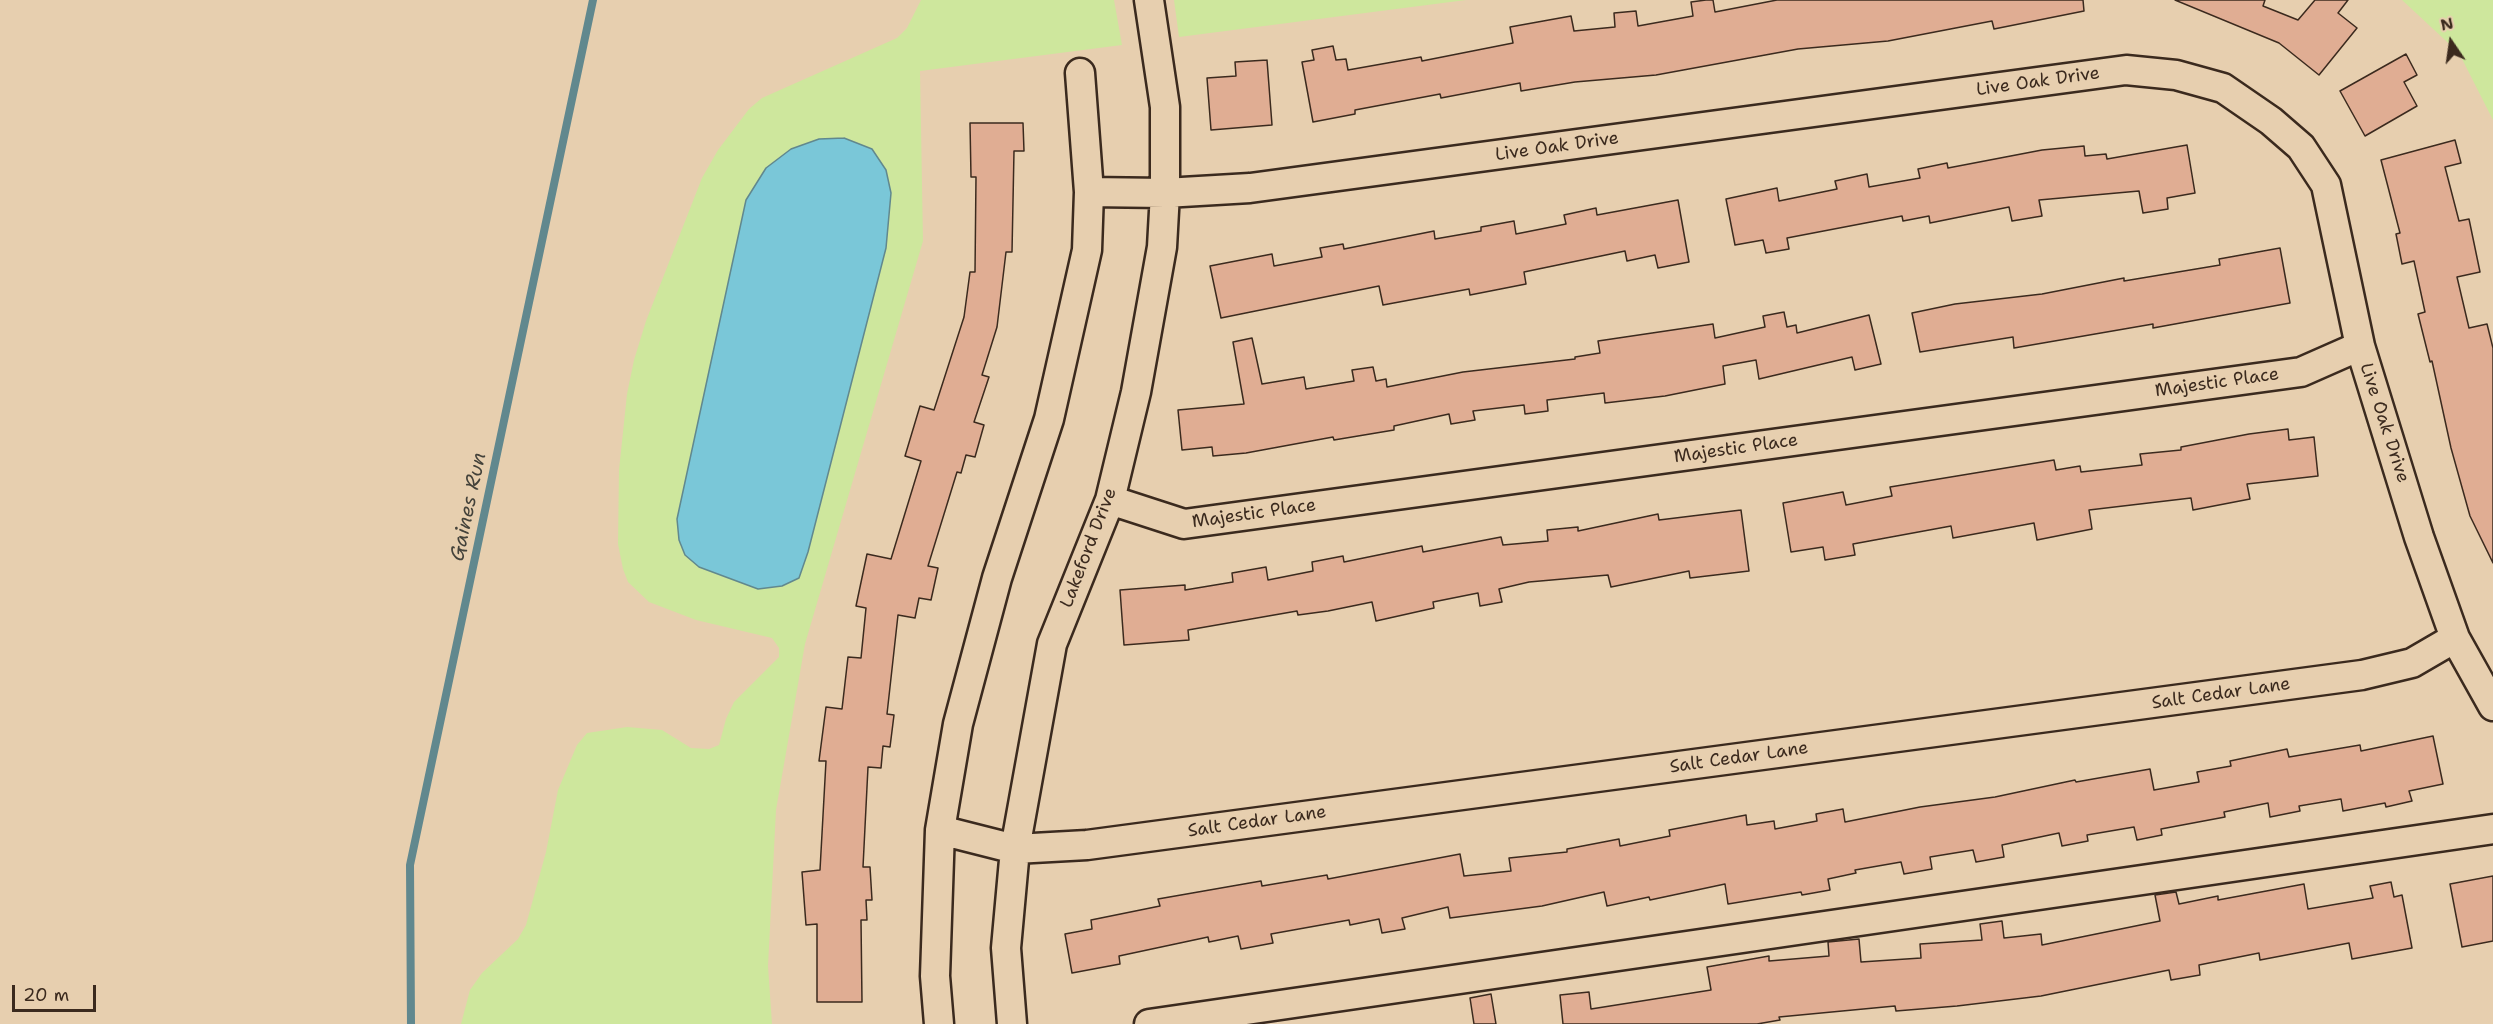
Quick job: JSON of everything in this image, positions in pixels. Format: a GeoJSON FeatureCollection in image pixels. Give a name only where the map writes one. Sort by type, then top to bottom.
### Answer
{"type":"FeatureCollection","features":[{"type":"Feature","properties":{"kind":"street","name":"Lakeford Drive"},"geometry":{"type":"LineString","coordinates":[[1012,1024],[1006,948],[1015,849],[1052,644],[1110,500],[1136,392],[1162,247],[1165,193],[1165,107],[1149,0]]}},
{"type":"Feature","properties":{"kind":"street","name":"Live Oak Drive"},"geometry":{"type":"LineString","coordinates":[[1089,192],[1165,193],[1250,188],[2126,70],[2176,75],[2223,88],[2271,121],[2301,147],[2326,185],[2360,346],[2420,537],[2455,638],[2493,706]]}},
{"type":"Feature","properties":{"kind":"street"},"geometry":{"type":"LineString","coordinates":[[939,1024],[935,976],[940,830],[958,724],[997,578],[1052,409],[1087,250],[1089,192],[1080,73]]}},
{"type":"Feature","properties":{"kind":"street","name":"Majestic Place"},"geometry":{"type":"LineString","coordinates":[[1110,500],[1184,524],[2301,372],[2360,346]]}},
{"type":"Feature","properties":{"kind":"street","name":"Salt Cedar Lane"},"geometry":{"type":"LineString","coordinates":[[940,830],[1015,849],[1098,843],[2362,675],[2412,663],[2455,638]]}},
{"type":"Feature","properties":{"kind":"street"},"geometry":{"type":"LineString","coordinates":[[1149,1024],[2493,829]]}},
{"type":"Feature","properties":{"kind":"green space"},"geometry":{"type":"Polygon","coordinates":[[[921,0],[1114,0],[1122,45],[920,71],[923,241],[805,644],[776,810],[768,966],[772,1024],[461,1024],[470,990],[482,973],[518,939],[526,925],[546,852],[558,790],[577,745],[587,733],[627,727],[662,730],[691,748],[709,749],[719,745],[726,719],[734,702],[779,657],[779,648],[772,638],[696,620],[649,602],[628,582],[618,544],[619,470],[627,394],[634,360],[646,321],[702,178],[718,150],[749,109],[762,98],[897,38],[907,28],[921,0]]]}},
{"type":"Feature","properties":{"kind":"green space"},"geometry":{"type":"Polygon","coordinates":[[[1174,0],[1466,0],[1179,37],[1174,0]]]}},
{"type":"Feature","properties":{"kind":"green space"},"geometry":{"type":"Polygon","coordinates":[[[2402,0],[2493,0],[2493,120],[2459,53],[2402,0]]]}},
{"type":"Feature","properties":{"kind":"water"},"geometry":{"type":"Polygon","coordinates":[[[844,138],[872,149],[886,170],[891,193],[886,248],[808,552],[799,578],[782,586],[758,589],[699,567],[685,555],[679,540],[677,519],[746,200],[766,168],[791,149],[819,139],[844,138]]]}},
{"type":"Feature","properties":{"kind":"building"},"geometry":{"type":"Polygon","coordinates":[[[1713,0],[1715,12],[1777,0],[2083,0],[2084,11],[1994,29],[1992,21],[1888,41],[1798,49],[1656,75],[1575,82],[1521,91],[1520,83],[1441,98],[1440,94],[1355,110],[1355,114],[1313,122],[1302,62],[1314,60],[1312,50],[1333,46],[1336,60],[1346,59],[1348,70],[1421,57],[1422,61],[1513,43],[1510,27],[1571,16],[1574,31],[1615,27],[1614,13],[1636,11],[1638,26],[1693,16],[1691,2],[1713,0]]]}},
{"type":"Feature","properties":{"kind":"building"},"geometry":{"type":"Polygon","coordinates":[[[2175,0],[2265,0],[2263,6],[2298,20],[2315,0],[2348,0],[2338,13],[2357,28],[2319,75],[2279,43],[2175,0]]]}},
{"type":"Feature","properties":{"kind":"building"},"geometry":{"type":"Polygon","coordinates":[[[2406,54],[2417,75],[2404,82],[2417,106],[2365,136],[2340,91],[2406,54]]]}},
{"type":"Feature","properties":{"kind":"building"},"geometry":{"type":"Polygon","coordinates":[[[1267,60],[1272,125],[1211,130],[1207,78],[1236,76],[1235,62],[1267,60]]]}},
{"type":"Feature","properties":{"kind":"building"},"geometry":{"type":"Polygon","coordinates":[[[970,123],[1023,123],[1024,151],[1014,151],[1012,252],[1006,252],[997,327],[982,375],[989,377],[974,422],[984,425],[975,457],[966,455],[961,473],[957,472],[928,566],[938,568],[931,600],[919,598],[915,618],[898,615],[887,714],[894,715],[890,747],[883,746],[881,768],[868,767],[863,867],[870,867],[872,900],[866,900],[867,920],[861,920],[862,1002],[817,1002],[817,924],[806,925],[802,872],[820,870],[826,761],[819,761],[826,707],[842,709],[848,657],[861,658],[866,608],[856,606],[867,554],[891,559],[921,461],[905,456],[920,406],[934,410],[964,317],[970,272],[975,272],[976,177],[971,177],[970,123]]]}},
{"type":"Feature","properties":{"kind":"building"},"geometry":{"type":"Polygon","coordinates":[[[2455,140],[2461,163],[2445,167],[2459,221],[2469,219],[2480,272],[2457,277],[2469,328],[2487,324],[2493,348],[2493,563],[2470,516],[2451,448],[2432,361],[2430,362],[2418,314],[2425,312],[2414,261],[2402,264],[2396,234],[2400,233],[2381,160],[2455,140]]]}},
{"type":"Feature","properties":{"kind":"building"},"geometry":{"type":"Polygon","coordinates":[[[2187,145],[2195,193],[2167,198],[2168,209],[2143,213],[2139,191],[2039,200],[2042,216],[2012,221],[2009,207],[1930,223],[1929,216],[1903,221],[1902,216],[1787,238],[1789,249],[1766,253],[1763,240],[1735,245],[1726,199],[1777,188],[1779,201],[1837,189],[1835,181],[1867,174],[1869,187],[1920,178],[1918,169],[1947,163],[1948,168],[2042,150],[2084,146],[2085,156],[2106,154],[2107,159],[2187,145]]]}},
{"type":"Feature","properties":{"kind":"building"},"geometry":{"type":"Polygon","coordinates":[[[1678,200],[1689,262],[1658,268],[1655,255],[1627,261],[1625,251],[1524,272],[1526,284],[1470,295],[1469,289],[1383,305],[1379,286],[1221,318],[1210,266],[1272,254],[1274,266],[1322,257],[1320,248],[1343,244],[1344,249],[1434,231],[1435,239],[1481,231],[1481,227],[1514,221],[1516,234],[1566,224],[1564,215],[1596,208],[1597,215],[1678,200]]]}},
{"type":"Feature","properties":{"kind":"building"},"geometry":{"type":"Polygon","coordinates":[[[2280,248],[2290,303],[2153,328],[2153,324],[2014,348],[2013,337],[1920,352],[1912,313],[1955,304],[2042,294],[2124,278],[2124,281],[2220,265],[2219,259],[2280,248]]]}},
{"type":"Feature","properties":{"kind":"building"},"geometry":{"type":"Polygon","coordinates":[[[1784,312],[1787,327],[1796,325],[1797,333],[1869,315],[1881,364],[1855,370],[1852,357],[1759,379],[1756,360],[1723,366],[1725,384],[1665,396],[1605,403],[1604,393],[1547,400],[1548,411],[1525,414],[1524,405],[1473,411],[1475,420],[1451,424],[1449,414],[1394,426],[1394,430],[1334,440],[1333,437],[1246,453],[1213,456],[1212,447],[1182,450],[1178,410],[1244,404],[1233,342],[1252,338],[1262,384],[1304,377],[1306,389],[1354,381],[1352,370],[1373,367],[1376,381],[1386,379],[1387,387],[1463,372],[1575,359],[1575,357],[1600,353],[1598,341],[1713,324],[1715,338],[1765,327],[1763,316],[1784,312]]]}},
{"type":"Feature","properties":{"kind":"building"},"geometry":{"type":"Polygon","coordinates":[[[2288,429],[2289,440],[2314,437],[2318,476],[2247,484],[2250,499],[2193,510],[2191,498],[2089,510],[2092,529],[2037,540],[2034,523],[1953,538],[1951,526],[1853,544],[1855,555],[1825,560],[1823,547],[1791,552],[1783,503],[1843,492],[1846,505],[1892,496],[1890,487],[2054,460],[2056,470],[2080,466],[2081,472],[2142,465],[2140,454],[2181,450],[2181,447],[2288,429]]]}},
{"type":"Feature","properties":{"kind":"building"},"geometry":{"type":"Polygon","coordinates":[[[1741,510],[1749,571],[1690,578],[1689,571],[1611,587],[1608,575],[1529,582],[1499,589],[1502,602],[1480,606],[1478,593],[1433,602],[1434,608],[1376,621],[1372,602],[1298,615],[1297,611],[1188,630],[1189,640],[1124,645],[1120,590],[1185,585],[1185,590],[1233,582],[1232,573],[1266,567],[1268,580],[1313,571],[1312,562],[1343,556],[1344,562],[1422,546],[1423,552],[1501,537],[1503,545],[1548,541],[1547,530],[1578,527],[1578,531],[1658,514],[1659,520],[1741,510]]]}},
{"type":"Feature","properties":{"kind":"building"},"geometry":{"type":"Polygon","coordinates":[[[2433,736],[2443,784],[2409,791],[2412,801],[2386,807],[2385,803],[2343,811],[2341,799],[2299,806],[2300,811],[2270,817],[2268,803],[2224,812],[2225,817],[2161,829],[2162,835],[2137,840],[2134,827],[2087,835],[2088,841],[2062,846],[2059,833],[2002,845],[2004,857],[1976,862],[1973,850],[1930,857],[1932,869],[1904,874],[1901,862],[1855,870],[1856,873],[1828,879],[1830,890],[1802,895],[1801,892],[1728,904],[1725,884],[1650,900],[1649,897],[1607,906],[1604,892],[1542,906],[1450,918],[1448,907],[1402,918],[1405,929],[1382,933],[1379,919],[1350,925],[1349,920],[1271,934],[1273,943],[1241,949],[1238,936],[1209,942],[1208,937],[1119,956],[1120,964],[1072,973],[1065,934],[1092,929],[1091,920],[1160,906],[1158,899],[1261,881],[1262,886],[1327,875],[1328,879],[1460,854],[1464,876],[1511,871],[1509,858],[1567,852],[1567,849],[1619,839],[1620,846],[1670,836],[1669,830],[1746,815],[1747,825],[1774,821],[1775,829],[1817,821],[1816,814],[1843,809],[1845,822],[1920,807],[1995,797],[2075,780],[2076,782],[2150,769],[2154,790],[2199,782],[2197,772],[2231,766],[2230,761],[2287,749],[2289,757],[2360,745],[2361,751],[2433,736]]]}},
{"type":"Feature","properties":{"kind":"building"},"geometry":{"type":"Polygon","coordinates":[[[2493,876],[2493,941],[2462,947],[2450,884],[2493,876]]]}},
{"type":"Feature","properties":{"kind":"building"},"geometry":{"type":"Polygon","coordinates":[[[2391,882],[2394,897],[2402,895],[2412,948],[2352,959],[2349,943],[2260,960],[2259,953],[2199,965],[2200,975],[2171,980],[2169,970],[2041,996],[1957,1006],[1896,1011],[1895,1006],[1779,1017],[1780,1020],[1757,1024],[1563,1024],[1560,995],[1589,992],[1591,1009],[1711,990],[1707,967],[1769,956],[1769,961],[1829,956],[1828,942],[1859,939],[1861,962],[1921,958],[1920,944],[1982,940],[1980,924],[2002,921],[2004,938],[2041,934],[2042,945],[2160,921],[2155,895],[2176,892],[2179,904],[2218,896],[2218,900],[2304,884],[2308,909],[2373,898],[2370,886],[2391,882]]]}},
{"type":"Feature","properties":{"kind":"building"},"geometry":{"type":"Polygon","coordinates":[[[1491,994],[1496,1024],[1474,1024],[1470,998],[1491,994]]]}},
{"type":"Feature","properties":{"kind":"waterway","name":"Gaines Run"},"geometry":{"type":"LineString","coordinates":[[411,1024],[410,865],[593,0]]}}]}
